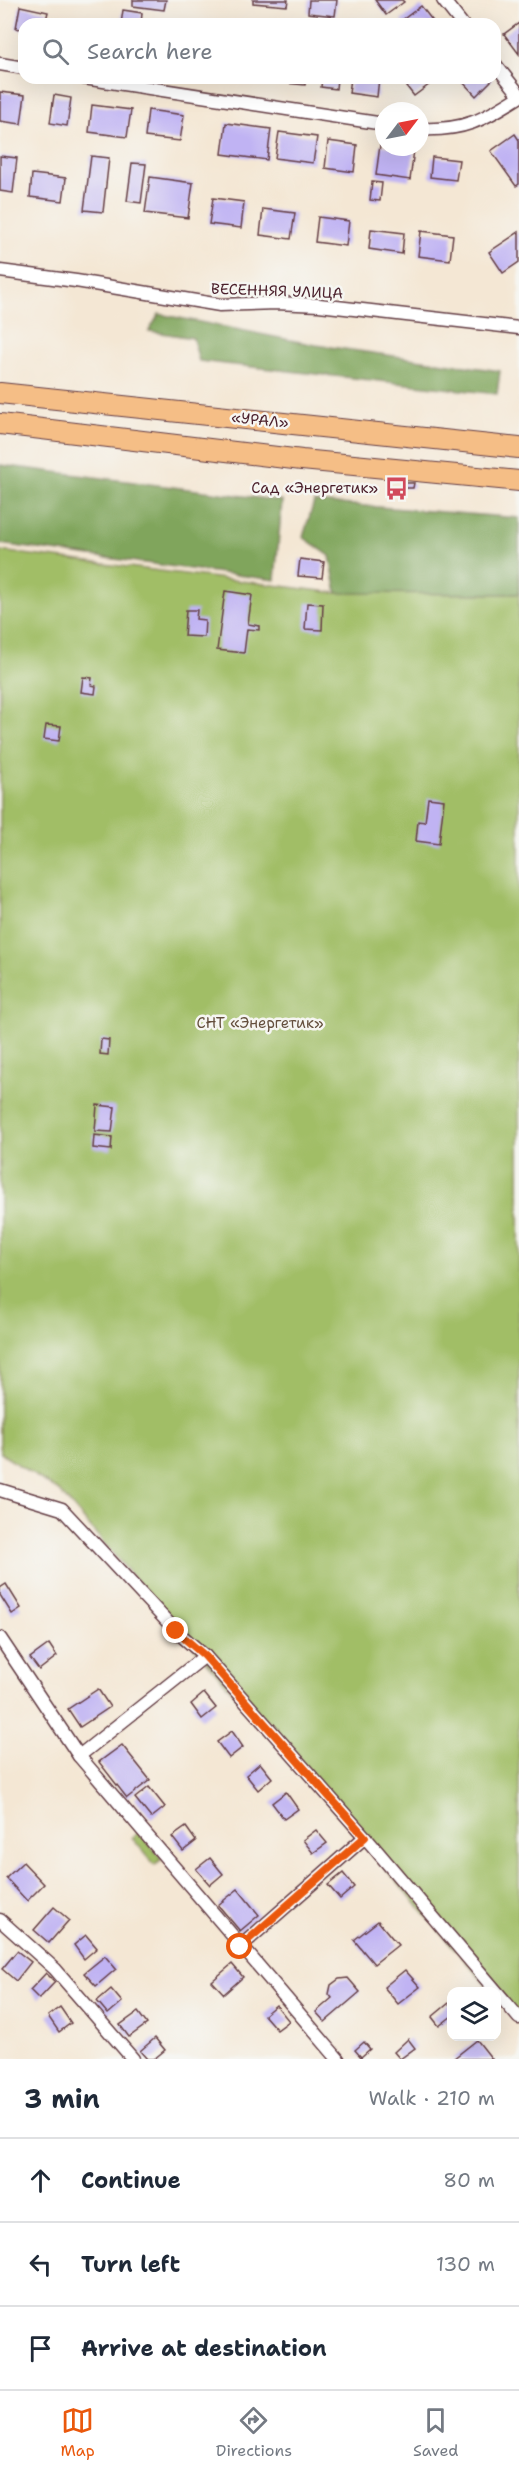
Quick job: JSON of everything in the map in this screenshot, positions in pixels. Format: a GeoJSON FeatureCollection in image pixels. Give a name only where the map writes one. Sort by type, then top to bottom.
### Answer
{"type":"FeatureCollection","features":[{"type":"Feature","properties":{"kind":"main road","name":"«УРАЛ»"},"geometry":{"type":"LineString","coordinates":[[0,393],[519,448]]}},
{"type":"Feature","properties":{"kind":"main road"},"geometry":{"type":"LineString","coordinates":[[0,424],[302,460],[519,481]]}},
{"type":"Feature","properties":{"kind":"street"},"geometry":{"type":"LineString","coordinates":[[443,0],[457,18]]}},
{"type":"Feature","properties":{"kind":"street"},"geometry":{"type":"LineString","coordinates":[[0,64],[18,67]]}},
{"type":"Feature","properties":{"kind":"street"},"geometry":{"type":"LineString","coordinates":[[429,129],[454,129],[473,124],[519,96],[501,72]]}},
{"type":"Feature","properties":{"kind":"street"},"geometry":{"type":"LineString","coordinates":[[123,84],[375,123]]}},
{"type":"Feature","properties":{"kind":"street","name":"ВЕСЕННЯЯ УЛИЦА"},"geometry":{"type":"LineString","coordinates":[[0,271],[220,305],[276,303],[319,305],[519,328]]}},
{"type":"Feature","properties":{"kind":"street"},"geometry":{"type":"LineString","coordinates":[[0,1490],[62,1509],[143,1593],[176,1631],[205,1656],[365,1837],[519,2018]]}},
{"type":"Feature","properties":{"kind":"street"},"geometry":{"type":"LineString","coordinates":[[0,1638],[79,1756],[338,2059]]}},
{"type":"Feature","properties":{"kind":"street"},"geometry":{"type":"LineString","coordinates":[[79,1756],[205,1656]]}},
{"type":"Feature","properties":{"kind":"street"},"geometry":{"type":"LineString","coordinates":[[240,1947],[365,1837]]}},
{"type":"Feature","properties":{"kind":"street"},"geometry":{"type":"LineString","coordinates":[[0,1920],[56,1968],[133,2059]]}},
{"type":"Feature","properties":{"kind":"green space"},"geometry":{"type":"Polygon","coordinates":[[[159,314],[316,345],[500,371],[497,394],[199,361],[193,338],[149,331],[159,314]]]}},
{"type":"Feature","properties":{"kind":"green space"},"geometry":{"type":"Polygon","coordinates":[[[0,465],[282,501],[275,580],[0,544],[0,465]]]}},
{"type":"Feature","properties":{"kind":"green space"},"geometry":{"type":"Polygon","coordinates":[[[314,502],[519,518],[519,594],[337,593],[330,556],[303,537],[314,502]]]}},
{"type":"Feature","properties":{"kind":"green space","name":"СНТ «Энергетик»"},"geometry":{"type":"Polygon","coordinates":[[[0,551],[337,593],[519,594],[519,2023],[501,2002],[501,1987],[488,1987],[59,1491],[0,1453],[0,551]]]}},
{"type":"Feature","properties":{"kind":"green space"},"geometry":{"type":"Polygon","coordinates":[[[139,1832],[162,1859],[155,1865],[132,1838],[139,1832]]]}},
{"type":"Feature","properties":{"kind":"building"},"geometry":{"type":"Polygon","coordinates":[[[133,0],[166,0],[164,10],[133,6],[133,0]]]}},
{"type":"Feature","properties":{"kind":"building"},"geometry":{"type":"Polygon","coordinates":[[[253,0],[288,0],[287,6],[253,3],[253,0]]]}},
{"type":"Feature","properties":{"kind":"building"},"geometry":{"type":"Polygon","coordinates":[[[309,0],[337,0],[335,16],[308,13],[309,0]]]}},
{"type":"Feature","properties":{"kind":"building"},"geometry":{"type":"Polygon","coordinates":[[[375,0],[402,0],[404,2],[386,15],[375,0]]]}},
{"type":"Feature","properties":{"kind":"building"},"geometry":{"type":"Polygon","coordinates":[[[20,6],[48,12],[46,18],[18,18],[18,28],[16,28],[20,6]]]}},
{"type":"Feature","properties":{"kind":"building"},"geometry":{"type":"Polygon","coordinates":[[[421,6],[430,18],[405,18],[421,6]]]}},
{"type":"Feature","properties":{"kind":"building"},"geometry":{"type":"Polygon","coordinates":[[[123,10],[142,13],[142,18],[122,18],[123,10]]]}},
{"type":"Feature","properties":{"kind":"building"},"geometry":{"type":"Polygon","coordinates":[[[519,23],[519,54],[504,34],[519,23]]]}},
{"type":"Feature","properties":{"kind":"building"},"geometry":{"type":"Polygon","coordinates":[[[321,84],[336,84],[336,89],[321,87],[321,84]]]}},
{"type":"Feature","properties":{"kind":"building"},"geometry":{"type":"Polygon","coordinates":[[[350,84],[378,84],[377,97],[349,93],[350,84]]]}},
{"type":"Feature","properties":{"kind":"building"},"geometry":{"type":"Polygon","coordinates":[[[411,84],[430,84],[414,96],[407,87],[411,84]]]}},
{"type":"Feature","properties":{"kind":"building"},"geometry":{"type":"Polygon","coordinates":[[[465,84],[488,84],[476,96],[465,84]]]}},
{"type":"Feature","properties":{"kind":"building"},"geometry":{"type":"Polygon","coordinates":[[[0,92],[25,95],[21,124],[0,121],[0,92]]]}},
{"type":"Feature","properties":{"kind":"building"},"geometry":{"type":"Polygon","coordinates":[[[54,95],[71,98],[67,126],[50,123],[54,95]]]}},
{"type":"Feature","properties":{"kind":"building"},"geometry":{"type":"Polygon","coordinates":[[[92,105],[131,110],[127,137],[89,132],[92,105]]]}},
{"type":"Feature","properties":{"kind":"building"},"geometry":{"type":"Polygon","coordinates":[[[148,110],[184,115],[180,141],[145,137],[148,110]]]}},
{"type":"Feature","properties":{"kind":"building"},"geometry":{"type":"Polygon","coordinates":[[[226,123],[271,129],[267,160],[222,154],[226,123]]]}},
{"type":"Feature","properties":{"kind":"building"},"geometry":{"type":"Polygon","coordinates":[[[279,132],[317,137],[313,163],[275,158],[279,132]]]}},
{"type":"Feature","properties":{"kind":"building"},"geometry":{"type":"Polygon","coordinates":[[[515,134],[519,140],[519,184],[516,186],[491,151],[515,134]]]}},
{"type":"Feature","properties":{"kind":"building"},"geometry":{"type":"Polygon","coordinates":[[[328,141],[357,145],[354,172],[325,168],[328,141]]]}},
{"type":"Feature","properties":{"kind":"building"},"geometry":{"type":"Polygon","coordinates":[[[0,156],[17,158],[13,193],[0,191],[0,156]]]}},
{"type":"Feature","properties":{"kind":"building"},"geometry":{"type":"Polygon","coordinates":[[[91,156],[109,158],[103,212],[84,210],[91,156]]]}},
{"type":"Feature","properties":{"kind":"building"},"geometry":{"type":"Polygon","coordinates":[[[379,156],[413,156],[410,180],[376,175],[379,156]]]}},
{"type":"Feature","properties":{"kind":"building"},"geometry":{"type":"Polygon","coordinates":[[[432,157],[459,160],[456,180],[430,177],[432,157]]]}},
{"type":"Feature","properties":{"kind":"building"},"geometry":{"type":"Polygon","coordinates":[[[132,163],[146,164],[141,203],[127,201],[132,163]]]}},
{"type":"Feature","properties":{"kind":"building"},"geometry":{"type":"Polygon","coordinates":[[[32,174],[66,178],[63,201],[30,197],[32,174]]]}},
{"type":"Feature","properties":{"kind":"building"},"geometry":{"type":"Polygon","coordinates":[[[150,177],[193,183],[188,218],[145,213],[150,177]]]}},
{"type":"Feature","properties":{"kind":"building"},"geometry":{"type":"Polygon","coordinates":[[[372,182],[382,183],[380,201],[370,200],[372,182]]]}},
{"type":"Feature","properties":{"kind":"building"},"geometry":{"type":"Polygon","coordinates":[[[213,198],[244,202],[241,228],[209,224],[213,198]]]}},
{"type":"Feature","properties":{"kind":"building"},"geometry":{"type":"Polygon","coordinates":[[[263,209],[295,213],[291,239],[260,235],[263,209]]]}},
{"type":"Feature","properties":{"kind":"building"},"geometry":{"type":"Polygon","coordinates":[[[318,217],[349,221],[346,246],[315,242],[318,217]]]}},
{"type":"Feature","properties":{"kind":"building"},"geometry":{"type":"Polygon","coordinates":[[[371,229],[404,233],[402,254],[369,249],[371,229]]]}},
{"type":"Feature","properties":{"kind":"building"},"geometry":{"type":"Polygon","coordinates":[[[421,231],[453,235],[450,260],[418,256],[421,231]]]}},
{"type":"Feature","properties":{"kind":"building"},"geometry":{"type":"Polygon","coordinates":[[[519,232],[519,262],[503,273],[489,252],[519,232]]]}},
{"type":"Feature","properties":{"kind":"building"},"geometry":{"type":"Polygon","coordinates":[[[401,483],[414,483],[413,488],[401,488],[401,483]]]}},
{"type":"Feature","properties":{"kind":"building"},"geometry":{"type":"Polygon","coordinates":[[[300,559],[324,562],[322,578],[298,576],[300,559]]]}},
{"type":"Feature","properties":{"kind":"building"},"geometry":{"type":"Polygon","coordinates":[[[225,591],[252,595],[248,624],[259,626],[259,630],[247,629],[244,653],[217,650],[225,591]]]}},
{"type":"Feature","properties":{"kind":"building"},"geometry":{"type":"Polygon","coordinates":[[[307,603],[323,604],[322,630],[305,629],[307,603]]]}},
{"type":"Feature","properties":{"kind":"building"},"geometry":{"type":"Polygon","coordinates":[[[186,610],[197,610],[196,619],[205,620],[204,637],[184,636],[186,610]]]}},
{"type":"Feature","properties":{"kind":"building"},"geometry":{"type":"Polygon","coordinates":[[[83,677],[92,678],[91,685],[96,686],[95,694],[81,692],[83,677]]]}},
{"type":"Feature","properties":{"kind":"building"},"geometry":{"type":"Polygon","coordinates":[[[46,725],[61,726],[59,741],[44,739],[46,725]]]}},
{"type":"Feature","properties":{"kind":"building"},"geometry":{"type":"Polygon","coordinates":[[[428,798],[444,800],[439,844],[416,841],[418,821],[425,822],[428,798]]]}},
{"type":"Feature","properties":{"kind":"building"},"geometry":{"type":"Polygon","coordinates":[[[101,1039],[109,1040],[108,1055],[100,1054],[101,1039]]]}},
{"type":"Feature","properties":{"kind":"building"},"geometry":{"type":"Polygon","coordinates":[[[97,1105],[115,1107],[112,1132],[95,1131],[97,1105]]]}},
{"type":"Feature","properties":{"kind":"building"},"geometry":{"type":"Polygon","coordinates":[[[94,1135],[112,1137],[111,1150],[93,1148],[94,1135]]]}},
{"type":"Feature","properties":{"kind":"building"},"geometry":{"type":"Polygon","coordinates":[[[6,1584],[21,1608],[12,1614],[0,1595],[0,1588],[6,1584]]]}},
{"type":"Feature","properties":{"kind":"building"},"geometry":{"type":"Polygon","coordinates":[[[49,1644],[57,1656],[39,1670],[30,1658],[49,1644]]]}},
{"type":"Feature","properties":{"kind":"building"},"geometry":{"type":"Polygon","coordinates":[[[98,1689],[110,1707],[80,1727],[68,1709],[98,1689]]]}},
{"type":"Feature","properties":{"kind":"building"},"geometry":{"type":"Polygon","coordinates":[[[204,1693],[216,1708],[202,1719],[191,1704],[204,1693]]]}},
{"type":"Feature","properties":{"kind":"building"},"geometry":{"type":"Polygon","coordinates":[[[232,1731],[243,1747],[229,1758],[217,1742],[232,1731]]]}},
{"type":"Feature","properties":{"kind":"building"},"geometry":{"type":"Polygon","coordinates":[[[122,1745],[150,1780],[127,1798],[99,1762],[122,1745]]]}},
{"type":"Feature","properties":{"kind":"building"},"geometry":{"type":"Polygon","coordinates":[[[260,1763],[272,1778],[258,1790],[246,1775],[260,1763]]]}},
{"type":"Feature","properties":{"kind":"building"},"geometry":{"type":"Polygon","coordinates":[[[149,1787],[165,1807],[151,1818],[135,1798],[149,1787]]]}},
{"type":"Feature","properties":{"kind":"building"},"geometry":{"type":"Polygon","coordinates":[[[286,1792],[298,1809],[284,1819],[272,1803],[286,1792]]]}},
{"type":"Feature","properties":{"kind":"building"},"geometry":{"type":"Polygon","coordinates":[[[186,1827],[196,1841],[183,1851],[172,1837],[186,1827]]]}},
{"type":"Feature","properties":{"kind":"building"},"geometry":{"type":"Polygon","coordinates":[[[316,1830],[327,1843],[313,1853],[303,1840],[316,1830]]]}},
{"type":"Feature","properties":{"kind":"building"},"geometry":{"type":"Polygon","coordinates":[[[210,1858],[223,1874],[210,1885],[196,1869],[210,1858]]]}},
{"type":"Feature","properties":{"kind":"building"},"geometry":{"type":"Polygon","coordinates":[[[23,1862],[44,1884],[27,1901],[6,1878],[23,1862]]]}},
{"type":"Feature","properties":{"kind":"building"},"geometry":{"type":"Polygon","coordinates":[[[343,1873],[354,1887],[340,1899],[328,1885],[343,1873]]]}},
{"type":"Feature","properties":{"kind":"building"},"geometry":{"type":"Polygon","coordinates":[[[238,1889],[259,1915],[240,1931],[218,1905],[238,1889]]]}},
{"type":"Feature","properties":{"kind":"building"},"geometry":{"type":"Polygon","coordinates":[[[54,1907],[69,1920],[49,1943],[34,1930],[54,1907]]]}},
{"type":"Feature","properties":{"kind":"building"},"geometry":{"type":"Polygon","coordinates":[[[378,1921],[398,1945],[374,1964],[354,1940],[378,1921]]]}},
{"type":"Feature","properties":{"kind":"building"},"geometry":{"type":"Polygon","coordinates":[[[86,1935],[97,1948],[84,1959],[74,1945],[86,1935]]]}},
{"type":"Feature","properties":{"kind":"building"},"geometry":{"type":"Polygon","coordinates":[[[17,1951],[31,1962],[16,1981],[2,1969],[17,1951]]]}},
{"type":"Feature","properties":{"kind":"building"},"geometry":{"type":"Polygon","coordinates":[[[105,1956],[116,1969],[96,1986],[84,1973],[105,1956]]]}},
{"type":"Feature","properties":{"kind":"building"},"geometry":{"type":"Polygon","coordinates":[[[232,1964],[243,1977],[224,1994],[212,1981],[232,1964]]]}},
{"type":"Feature","properties":{"kind":"building"},"geometry":{"type":"Polygon","coordinates":[[[405,1970],[420,1987],[398,2004],[384,1987],[405,1970]]]}},
{"type":"Feature","properties":{"kind":"building"},"geometry":{"type":"Polygon","coordinates":[[[46,1973],[55,1982],[39,1999],[30,1990],[46,1973]]]}},
{"type":"Feature","properties":{"kind":"building"},"geometry":{"type":"Polygon","coordinates":[[[348,1978],[360,1992],[325,2022],[316,2012],[332,1998],[329,1994],[331,1985],[339,1979],[348,1978]]]}},
{"type":"Feature","properties":{"kind":"building"},"geometry":{"type":"Polygon","coordinates":[[[111,1989],[122,2002],[108,2014],[97,2001],[111,1989]]]}},
{"type":"Feature","properties":{"kind":"building"},"geometry":{"type":"Polygon","coordinates":[[[276,2005],[289,2021],[277,2030],[264,2015],[276,2005]]]}},
{"type":"Feature","properties":{"kind":"building"},"geometry":{"type":"Polygon","coordinates":[[[447,2005],[447,2020],[439,2026],[432,2017],[447,2005]]]}},
{"type":"Feature","properties":{"kind":"building"},"geometry":{"type":"Polygon","coordinates":[[[60,2007],[71,2023],[59,2032],[48,2016],[60,2007]]]}},
{"type":"Feature","properties":{"kind":"building"},"geometry":{"type":"Polygon","coordinates":[[[138,2012],[147,2024],[129,2037],[120,2025],[138,2012]]]}},
{"type":"Feature","properties":{"kind":"building"},"geometry":{"type":"Polygon","coordinates":[[[155,2038],[165,2050],[154,2059],[147,2059],[140,2051],[155,2038]]]}},
{"type":"Feature","properties":{"kind":"building"},"geometry":{"type":"Polygon","coordinates":[[[408,2039],[415,2048],[400,2059],[394,2052],[408,2039]]]}},
{"type":"Feature","properties":{"kind":"building"},"geometry":{"type":"Polygon","coordinates":[[[478,2041],[492,2059],[453,2059],[478,2041]]]}},
{"type":"Feature","properties":{"kind":"building"},"geometry":{"type":"Polygon","coordinates":[[[364,2042],[370,2049],[361,2057],[355,2050],[364,2042]]]}},
{"type":"Feature","properties":{"kind":"place","name":"Сад «Энергетик»"},"geometry":{"type":"Point","coordinates":[396,488]}},
{"type":"Feature","properties":{"kind":"route"},"geometry":{"type":"LineString","coordinates":[[176,1631],[205,1656],[365,1837],[240,1947]]}}]}
